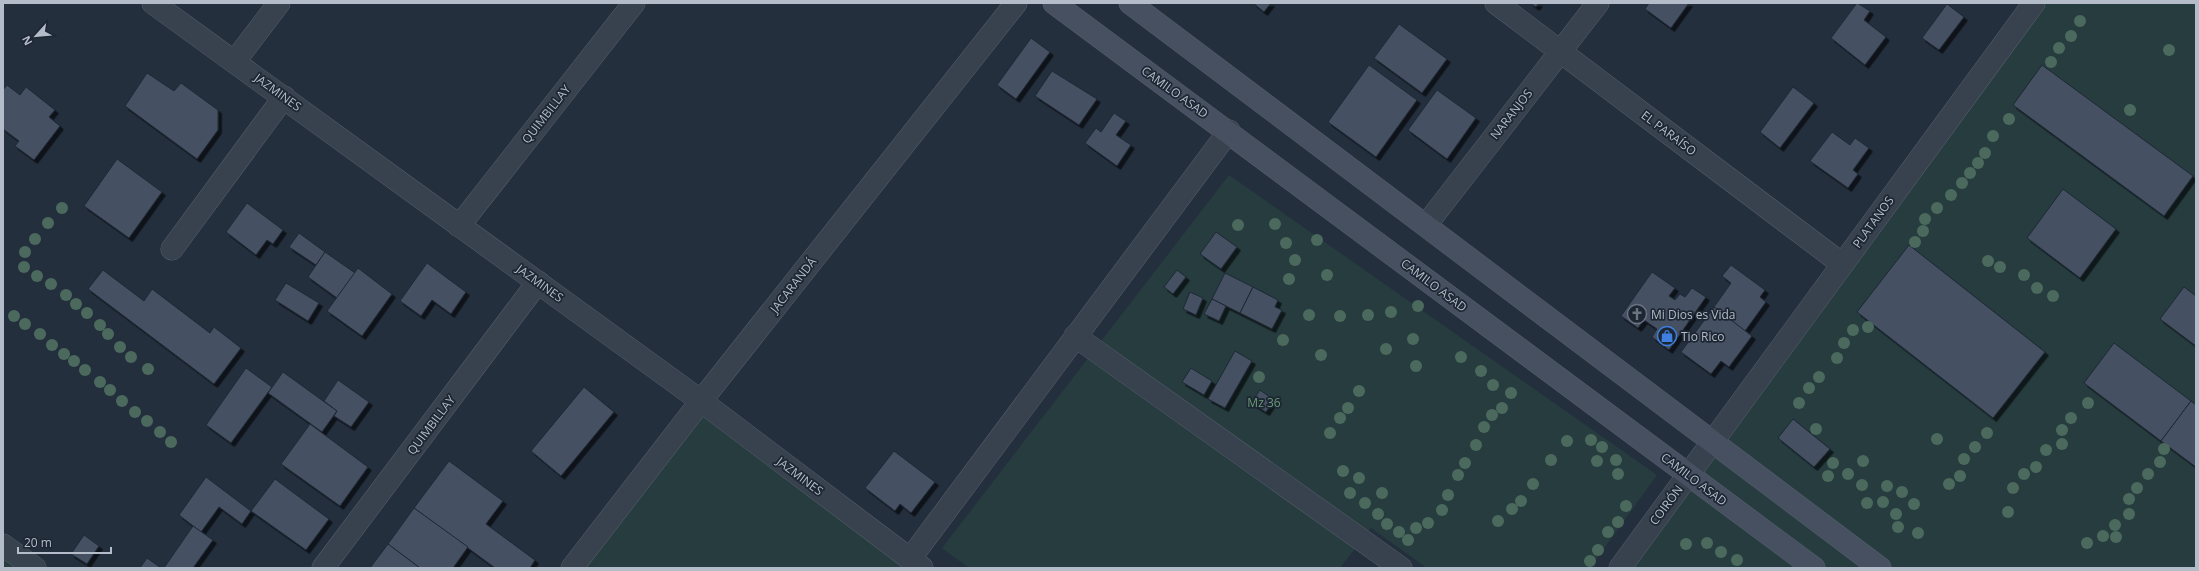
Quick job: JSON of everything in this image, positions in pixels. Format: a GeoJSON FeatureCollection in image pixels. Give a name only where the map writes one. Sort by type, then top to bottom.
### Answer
{"type":"FeatureCollection","features":[{"type":"Feature","properties":{"kind":"street","name":"JAZMINES"},"geometry":{"type":"LineString","coordinates":[[153,3],[235,60],[459,226],[701,401],[916,563]]}},
{"type":"Feature","properties":{"kind":"street"},"geometry":{"type":"LineString","coordinates":[[235,60],[279,3]]}},
{"type":"Feature","properties":{"kind":"street","name":"QUIMBILLAY"},"geometry":{"type":"LineString","coordinates":[[459,226],[634,3]]}},
{"type":"Feature","properties":{"kind":"street","name":"JACARANDÁ"},"geometry":{"type":"LineString","coordinates":[[572,568],[701,401],[1016,3]]}},
{"type":"Feature","properties":{"kind":"street","name":"CAMILO ASAD"},"geometry":{"type":"LineString","coordinates":[[1054,3],[1229,131],[1814,568]]}},
{"type":"Feature","properties":{"kind":"street"},"geometry":{"type":"LineString","coordinates":[[1130,3],[1880,568]]}},
{"type":"Feature","properties":{"kind":"street","name":"EL PARAÍSO"},"geometry":{"type":"LineString","coordinates":[[1496,3],[1842,264]]}},
{"type":"Feature","properties":{"kind":"street","name":"NARANJOS"},"geometry":{"type":"LineString","coordinates":[[1426,225],[1598,3]]}},
{"type":"Feature","properties":{"kind":"street","name":"PLATANOS"},"geometry":{"type":"LineString","coordinates":[[1712,442],[2034,3]]}},
{"type":"Feature","properties":{"kind":"street"},"geometry":{"type":"LineString","coordinates":[[172,249],[284,97]]}},
{"type":"Feature","properties":{"kind":"street"},"geometry":{"type":"LineString","coordinates":[[916,563],[1075,336],[1229,131]]}},
{"type":"Feature","properties":{"kind":"street","name":"QUIMBILLAY"},"geometry":{"type":"LineString","coordinates":[[323,568],[538,282]]}},
{"type":"Feature","properties":{"kind":"street"},"geometry":{"type":"LineString","coordinates":[[1075,336],[1401,568]]}},
{"type":"Feature","properties":{"kind":"street","name":"COIRÓN"},"geometry":{"type":"LineString","coordinates":[[1620,568],[1712,442]]}},
{"type":"Feature","properties":{"kind":"street"},"geometry":{"type":"LineString","coordinates":[[3,545],[35,568]]}},
{"type":"Feature","properties":{"kind":"green space"},"geometry":{"type":"Polygon","coordinates":[[[2034,3],[2196,3],[2196,568],[1620,568],[2034,3]]]}},
{"type":"Feature","properties":{"kind":"green space","name":"Mz 36"},"geometry":{"type":"Polygon","coordinates":[[[1229,175],[1657,475],[1590,568],[1427,568],[1371,528],[1340,568],[969,568],[942,548],[1229,175]]]}},
{"type":"Feature","properties":{"kind":"green space"},"geometry":{"type":"Polygon","coordinates":[[[701,401],[922,568],[572,568],[701,401]]]}},
{"type":"Feature","properties":{"kind":"green space"},"geometry":{"type":"Polygon","coordinates":[[[3,545],[35,568],[3,568],[3,545]]]}},
{"type":"Feature","properties":{"kind":"building"},"geometry":{"type":"Polygon","coordinates":[[[1253,3],[1271,3],[1264,12],[1253,3]]]}},
{"type":"Feature","properties":{"kind":"building"},"geometry":{"type":"Polygon","coordinates":[[[1530,3],[1539,3],[1536,7],[1530,3]]]}},
{"type":"Feature","properties":{"kind":"building"},"geometry":{"type":"Polygon","coordinates":[[[1649,3],[1689,3],[1671,28],[1645,9],[1649,3]]]}},
{"type":"Feature","properties":{"kind":"building"},"geometry":{"type":"Polygon","coordinates":[[[1857,3],[1870,11],[1864,20],[1886,37],[1865,65],[1831,38],[1857,3]]]}},
{"type":"Feature","properties":{"kind":"building"},"geometry":{"type":"Polygon","coordinates":[[[1947,4],[1964,17],[1939,50],[1922,38],[1947,4]]]}},
{"type":"Feature","properties":{"kind":"building"},"geometry":{"type":"Polygon","coordinates":[[[1399,24],[1447,59],[1422,93],[1374,58],[1399,24]]]}},
{"type":"Feature","properties":{"kind":"building"},"geometry":{"type":"Polygon","coordinates":[[[1031,38],[1050,52],[1016,99],[997,85],[1031,38]]]}},
{"type":"Feature","properties":{"kind":"building"},"geometry":{"type":"Polygon","coordinates":[[[1369,65],[1417,100],[1376,157],[1328,122],[1369,65]]]}},
{"type":"Feature","properties":{"kind":"building"},"geometry":{"type":"Polygon","coordinates":[[[2042,65],[2193,176],[2164,216],[2013,105],[2042,65]]]}},
{"type":"Feature","properties":{"kind":"building"},"geometry":{"type":"Polygon","coordinates":[[[1052,71],[1097,99],[1079,125],[1035,96],[1052,71]]]}},
{"type":"Feature","properties":{"kind":"building"},"geometry":{"type":"Polygon","coordinates":[[[147,73],[174,91],[181,83],[218,110],[218,130],[197,159],[125,106],[147,73]]]}},
{"type":"Feature","properties":{"kind":"building"},"geometry":{"type":"Polygon","coordinates":[[[7,85],[20,95],[26,87],[55,110],[49,117],[60,126],[34,160],[15,146],[19,141],[3,129],[3,90],[7,85]]]}},
{"type":"Feature","properties":{"kind":"building"},"geometry":{"type":"Polygon","coordinates":[[[1793,87],[1814,103],[1780,148],[1760,132],[1793,87]]]}},
{"type":"Feature","properties":{"kind":"building"},"geometry":{"type":"Polygon","coordinates":[[[1437,90],[1476,118],[1447,159],[1408,130],[1437,90]]]}},
{"type":"Feature","properties":{"kind":"building"},"geometry":{"type":"Polygon","coordinates":[[[1114,113],[1126,121],[1116,135],[1131,145],[1117,166],[1085,143],[1096,128],[1101,132],[1114,113]]]}},
{"type":"Feature","properties":{"kind":"building"},"geometry":{"type":"Polygon","coordinates":[[[1832,132],[1850,145],[1855,138],[1869,148],[1853,170],[1858,174],[1848,188],[1810,161],[1832,132]]]}},
{"type":"Feature","properties":{"kind":"building"},"geometry":{"type":"Polygon","coordinates":[[[117,159],[162,192],[129,238],[84,206],[117,159]]]}},
{"type":"Feature","properties":{"kind":"building"},"geometry":{"type":"Polygon","coordinates":[[[2063,189],[2116,229],[2080,278],[2027,238],[2063,189]]]}},
{"type":"Feature","properties":{"kind":"building"},"geometry":{"type":"Polygon","coordinates":[[[247,203],[283,230],[273,244],[267,240],[256,255],[226,232],[247,203]]]}},
{"type":"Feature","properties":{"kind":"building"},"geometry":{"type":"Polygon","coordinates":[[[1216,232],[1237,247],[1221,269],[1200,254],[1216,232]]]}},
{"type":"Feature","properties":{"kind":"building"},"geometry":{"type":"Polygon","coordinates":[[[299,233],[325,252],[316,265],[289,247],[299,233]]]}},
{"type":"Feature","properties":{"kind":"building"},"geometry":{"type":"Polygon","coordinates":[[[1909,245],[2045,352],[1993,418],[1857,312],[1909,245]]]}},
{"type":"Feature","properties":{"kind":"building"},"geometry":{"type":"Polygon","coordinates":[[[325,252],[355,273],[337,298],[308,277],[325,252]]]}},
{"type":"Feature","properties":{"kind":"building"},"geometry":{"type":"Polygon","coordinates":[[[427,263],[466,292],[451,314],[432,300],[421,316],[400,301],[427,263]]]}},
{"type":"Feature","properties":{"kind":"building"},"geometry":{"type":"Polygon","coordinates":[[[1731,265],[1765,290],[1760,297],[1766,302],[1745,331],[1714,307],[1731,283],[1722,276],[1731,265]]]}},
{"type":"Feature","properties":{"kind":"building"},"geometry":{"type":"Polygon","coordinates":[[[358,268],[392,294],[362,336],[327,311],[358,268]]]}},
{"type":"Feature","properties":{"kind":"building"},"geometry":{"type":"Polygon","coordinates":[[[103,270],[144,301],[152,289],[210,333],[214,327],[241,348],[214,384],[88,289],[103,270]]]}},
{"type":"Feature","properties":{"kind":"building"},"geometry":{"type":"Polygon","coordinates":[[[1177,270],[1186,277],[1173,294],[1164,287],[1177,270]]]}},
{"type":"Feature","properties":{"kind":"building"},"geometry":{"type":"Polygon","coordinates":[[[1652,272],[1675,288],[1669,296],[1675,300],[1680,294],[1685,297],[1692,288],[1706,297],[1669,350],[1652,337],[1657,329],[1644,320],[1638,328],[1621,316],[1652,272]]]}},
{"type":"Feature","properties":{"kind":"building"},"geometry":{"type":"Polygon","coordinates":[[[1225,273],[1253,287],[1240,313],[1212,299],[1225,273]]]}},
{"type":"Feature","properties":{"kind":"building"},"geometry":{"type":"Polygon","coordinates":[[[286,283],[319,303],[308,321],[275,300],[286,283]]]}},
{"type":"Feature","properties":{"kind":"building"},"geometry":{"type":"Polygon","coordinates":[[[1253,287],[1278,300],[1275,307],[1282,310],[1272,329],[1240,313],[1253,287]]]}},
{"type":"Feature","properties":{"kind":"building"},"geometry":{"type":"Polygon","coordinates":[[[2184,287],[2196,296],[2196,346],[2160,319],[2184,287]]]}},
{"type":"Feature","properties":{"kind":"building"},"geometry":{"type":"Polygon","coordinates":[[[1190,292],[1203,298],[1196,315],[1183,309],[1190,292]]]}},
{"type":"Feature","properties":{"kind":"building"},"geometry":{"type":"Polygon","coordinates":[[[1212,299],[1226,306],[1219,321],[1204,314],[1212,299]]]}},
{"type":"Feature","properties":{"kind":"building"},"geometry":{"type":"Polygon","coordinates":[[[1714,307],[1752,336],[1729,367],[1721,361],[1711,374],[1681,352],[1714,307]]]}},
{"type":"Feature","properties":{"kind":"building"},"geometry":{"type":"Polygon","coordinates":[[[2114,343],[2191,401],[2161,441],[2084,383],[2114,343]]]}},
{"type":"Feature","properties":{"kind":"building"},"geometry":{"type":"Polygon","coordinates":[[[1235,351],[1252,361],[1225,408],[1208,399],[1235,351]]]}},
{"type":"Feature","properties":{"kind":"building"},"geometry":{"type":"Polygon","coordinates":[[[246,368],[272,387],[231,443],[206,425],[246,368]]]}},
{"type":"Feature","properties":{"kind":"building"},"geometry":{"type":"Polygon","coordinates":[[[1191,368],[1212,381],[1204,395],[1182,382],[1191,368]]]}},
{"type":"Feature","properties":{"kind":"building"},"geometry":{"type":"Polygon","coordinates":[[[283,372],[337,411],[322,432],[268,393],[283,372]]]}},
{"type":"Feature","properties":{"kind":"building"},"geometry":{"type":"Polygon","coordinates":[[[338,380],[369,402],[351,427],[334,416],[337,411],[324,401],[338,380]]]}},
{"type":"Feature","properties":{"kind":"building"},"geometry":{"type":"Polygon","coordinates":[[[584,387],[614,412],[561,476],[531,451],[584,387]]]}},
{"type":"Feature","properties":{"kind":"building"},"geometry":{"type":"Polygon","coordinates":[[[1260,390],[1274,400],[1266,412],[1251,403],[1260,390]]]}},
{"type":"Feature","properties":{"kind":"building"},"geometry":{"type":"Polygon","coordinates":[[[2191,401],[2196,405],[2196,467],[2161,441],[2191,401]]]}},
{"type":"Feature","properties":{"kind":"building"},"geometry":{"type":"Polygon","coordinates":[[[1793,419],[1830,449],[1814,467],[1778,438],[1793,419]]]}},
{"type":"Feature","properties":{"kind":"building"},"geometry":{"type":"Polygon","coordinates":[[[310,424],[368,467],[340,506],[281,464],[310,424]]]}},
{"type":"Feature","properties":{"kind":"building"},"geometry":{"type":"Polygon","coordinates":[[[894,451],[935,482],[911,513],[900,504],[895,511],[865,488],[894,451]]]}},
{"type":"Feature","properties":{"kind":"building"},"geometry":{"type":"Polygon","coordinates":[[[449,461],[503,501],[486,524],[535,560],[530,568],[495,568],[414,508],[449,461]]]}},
{"type":"Feature","properties":{"kind":"building"},"geometry":{"type":"Polygon","coordinates":[[[206,477],[251,511],[242,524],[219,507],[201,532],[179,515],[206,477]]]}},
{"type":"Feature","properties":{"kind":"building"},"geometry":{"type":"Polygon","coordinates":[[[275,479],[329,519],[306,550],[251,511],[275,479]]]}},
{"type":"Feature","properties":{"kind":"building"},"geometry":{"type":"Polygon","coordinates":[[[414,508],[468,547],[453,568],[420,568],[388,544],[414,508]]]}},
{"type":"Feature","properties":{"kind":"building"},"geometry":{"type":"Polygon","coordinates":[[[193,526],[213,540],[193,568],[164,568],[193,526]]]}},
{"type":"Feature","properties":{"kind":"building"},"geometry":{"type":"Polygon","coordinates":[[[84,535],[99,546],[87,564],[71,554],[84,535]]]}},
{"type":"Feature","properties":{"kind":"building"},"geometry":{"type":"Polygon","coordinates":[[[388,544],[420,568],[370,568],[388,544]]]}},
{"type":"Feature","properties":{"kind":"building"},"geometry":{"type":"Polygon","coordinates":[[[147,558],[161,568],[140,568],[147,558]]]}},
{"type":"Feature","properties":{"kind":"place","name":"Mi Dios es Vida"},"geometry":{"type":"Point","coordinates":[1637,314]}},
{"type":"Feature","properties":{"kind":"place","name":"Tio Rico"},"geometry":{"type":"Point","coordinates":[1667,336]}}]}
